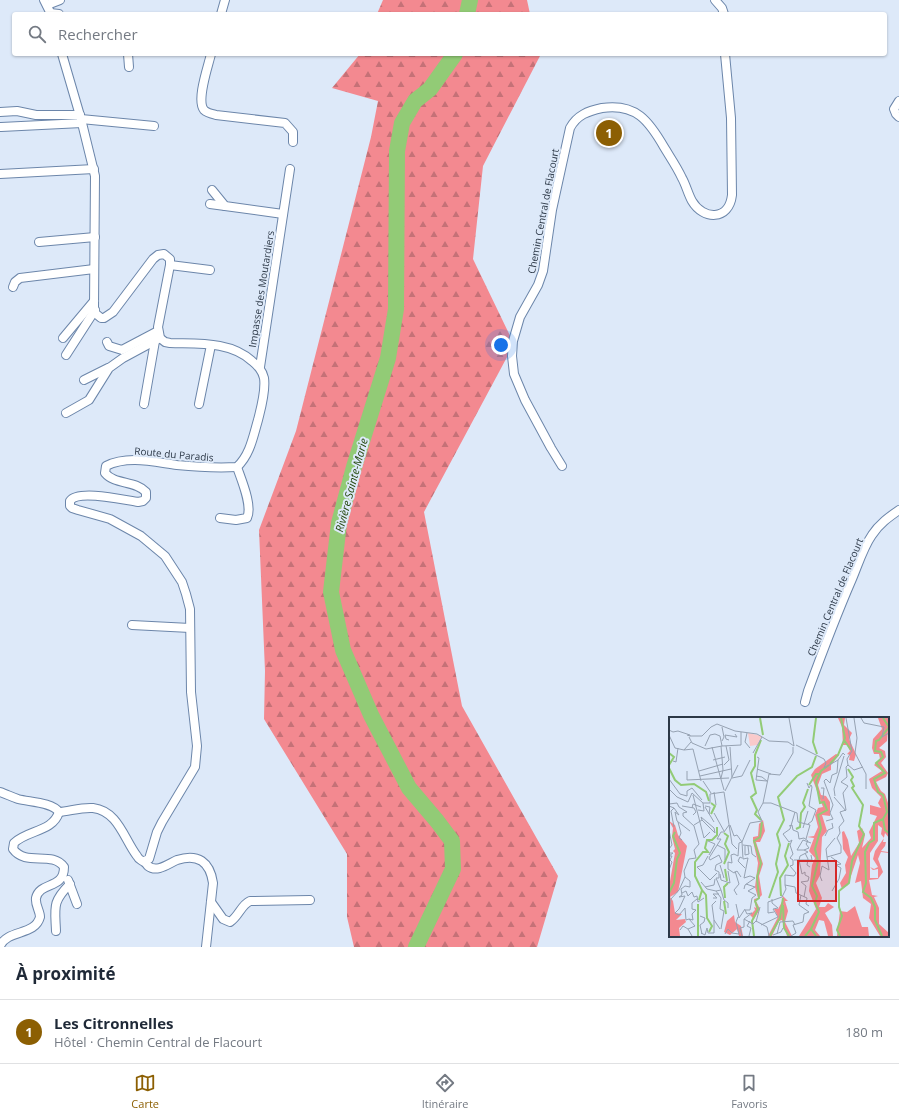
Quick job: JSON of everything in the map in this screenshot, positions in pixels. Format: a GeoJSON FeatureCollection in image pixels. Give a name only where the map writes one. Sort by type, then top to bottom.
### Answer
{"type":"FeatureCollection","features":[{"type":"Feature","properties":{"kind":"street"},"geometry":{"type":"LineString","coordinates":[[48,8],[60,0]]}},
{"type":"Feature","properties":{"kind":"street"},"geometry":{"type":"LineString","coordinates":[[222,12],[225,0]]}},
{"type":"Feature","properties":{"kind":"street"},"geometry":{"type":"LineString","coordinates":[[716,0],[723,12]]}},
{"type":"Feature","properties":{"kind":"street"},"geometry":{"type":"LineString","coordinates":[[63,56],[81,119],[95,176],[94,301],[97,316],[104,318],[113,312],[158,254],[164,254],[170,259],[158,337],[144,404]]}},
{"type":"Feature","properties":{"kind":"street"},"geometry":{"type":"LineString","coordinates":[[128,56],[129,67]]}},
{"type":"Feature","properties":{"kind":"street"},"geometry":{"type":"LineString","coordinates":[[211,56],[201,96],[203,109],[208,113],[216,115],[285,123],[293,132],[293,142]]}},
{"type":"Feature","properties":{"kind":"street","name":"Chemin Central de Flacourt"},"geometry":{"type":"LineString","coordinates":[[562,466],[551,448],[514,374],[512,356],[513,340],[520,317],[544,271],[552,210],[570,128],[574,121],[582,115],[590,111],[604,108],[630,110],[638,114],[648,123],[656,134],[682,177],[692,201],[702,212],[717,215],[723,213],[728,210],[732,196],[731,118],[725,56]]}},
{"type":"Feature","properties":{"kind":"street"},"geometry":{"type":"LineString","coordinates":[[899,101],[894,109],[899,117]]}},
{"type":"Feature","properties":{"kind":"street"},"geometry":{"type":"LineString","coordinates":[[0,112],[17,112],[154,126]]}},
{"type":"Feature","properties":{"kind":"street"},"geometry":{"type":"LineString","coordinates":[[1,127],[81,119]]}},
{"type":"Feature","properties":{"kind":"street"},"geometry":{"type":"LineString","coordinates":[[0,174],[94,169]]}},
{"type":"Feature","properties":{"kind":"street","name":"Impasse des Moutardiers"},"geometry":{"type":"LineString","coordinates":[[260,367],[290,169]]}},
{"type":"Feature","properties":{"kind":"street"},"geometry":{"type":"LineString","coordinates":[[212,190],[225,206]]}},
{"type":"Feature","properties":{"kind":"street"},"geometry":{"type":"LineString","coordinates":[[210,204],[283,214]]}},
{"type":"Feature","properties":{"kind":"street"},"geometry":{"type":"LineString","coordinates":[[39,242],[95,237]]}},
{"type":"Feature","properties":{"kind":"street"},"geometry":{"type":"LineString","coordinates":[[170,265],[210,270]]}},
{"type":"Feature","properties":{"kind":"street"},"geometry":{"type":"LineString","coordinates":[[13,287],[15,282],[20,278],[94,269]]}},
{"type":"Feature","properties":{"kind":"street"},"geometry":{"type":"LineString","coordinates":[[63,338],[94,301]]}},
{"type":"Feature","properties":{"kind":"street"},"geometry":{"type":"LineString","coordinates":[[66,355],[95,310]]}},
{"type":"Feature","properties":{"kind":"street"},"geometry":{"type":"LineString","coordinates":[[107,342],[109,346],[122,350],[158,337]]}},
{"type":"Feature","properties":{"kind":"street"},"geometry":{"type":"LineString","coordinates":[[158,337],[165,342],[170,343],[211,345],[237,351],[260,367],[264,378],[261,409],[250,448],[243,462],[237,467],[249,508],[249,514],[247,518],[241,520],[220,518]]}},
{"type":"Feature","properties":{"kind":"street"},"geometry":{"type":"LineString","coordinates":[[84,380],[109,368],[158,337]]}},
{"type":"Feature","properties":{"kind":"street"},"geometry":{"type":"LineString","coordinates":[[199,404],[211,345]]}},
{"type":"Feature","properties":{"kind":"street"},"geometry":{"type":"LineString","coordinates":[[66,413],[89,400],[109,368]]}},
{"type":"Feature","properties":{"kind":"street","name":"Route du Paradis"},"geometry":{"type":"LineString","coordinates":[[144,861],[149,858],[162,822],[195,767],[197,746],[191,692],[190,609],[182,582],[164,556],[140,536],[110,519],[78,510],[70,506],[70,501],[74,497],[81,496],[105,497],[138,502],[143,501],[146,498],[146,492],[139,486],[113,478],[105,473],[106,466],[123,460],[139,460],[201,467],[237,467]]}},
{"type":"Feature","properties":{"kind":"street","name":"Chemin Central de Flacourt"},"geometry":{"type":"LineString","coordinates":[[805,702],[834,621],[863,554],[877,528],[899,510]]}},
{"type":"Feature","properties":{"kind":"street"},"geometry":{"type":"LineString","coordinates":[[132,625],[190,628]]}},
{"type":"Feature","properties":{"kind":"street"},"geometry":{"type":"LineString","coordinates":[[0,792],[19,799],[48,805],[55,808],[59,812]]}},
{"type":"Feature","properties":{"kind":"street"},"geometry":{"type":"LineString","coordinates":[[59,812],[88,808],[103,812],[110,816],[118,824],[137,857],[141,861],[144,861],[149,867],[155,869],[187,858],[197,858],[204,862],[209,867],[214,883],[206,947]]}},
{"type":"Feature","properties":{"kind":"street"},"geometry":{"type":"LineString","coordinates":[[59,812],[51,824],[19,838],[14,842],[13,849],[17,855],[23,857],[54,860],[61,863],[64,867],[77,904]]}},
{"type":"Feature","properties":{"kind":"street"},"geometry":{"type":"LineString","coordinates":[[0,944],[8,938],[36,925],[40,917],[36,902],[38,892],[43,888],[59,881],[64,873],[64,867]]}},
{"type":"Feature","properties":{"kind":"street"},"geometry":{"type":"LineString","coordinates":[[56,931],[56,900],[70,884]]}},
{"type":"Feature","properties":{"kind":"street"},"geometry":{"type":"LineString","coordinates":[[211,902],[223,919],[230,922],[236,918],[246,903],[250,901],[310,900]]}},
{"type":"Feature","properties":{"kind":"green space"},"geometry":{"type":"Polygon","coordinates":[[[383,0],[527,0],[530,12],[378,12],[383,0]]]}},
{"type":"Feature","properties":{"kind":"green space"},"geometry":{"type":"Polygon","coordinates":[[[358,56],[540,56],[483,166],[473,259],[514,344],[424,512],[462,706],[558,876],[537,947],[354,947],[347,917],[347,854],[264,719],[265,671],[259,530],[296,431],[371,137],[378,101],[332,88],[358,56]]]}},
{"type":"Feature","properties":{"kind":"waterway","name":"Rivière Sainte-Marie"},"geometry":{"type":"LineString","coordinates":[[467,12],[470,0]]}},
{"type":"Feature","properties":{"kind":"waterway","name":"Rivière Sainte-Marie"},"geometry":{"type":"LineString","coordinates":[[416,947],[453,869],[452,841],[409,788],[371,715],[343,650],[331,592],[339,523],[354,467],[388,358],[396,309],[397,151],[402,123],[415,101],[430,89],[454,56]]}},
{"type":"Feature","properties":{"kind":"place","name":"Les Citronnelles"},"geometry":{"type":"Point","coordinates":[609,133]}}]}
